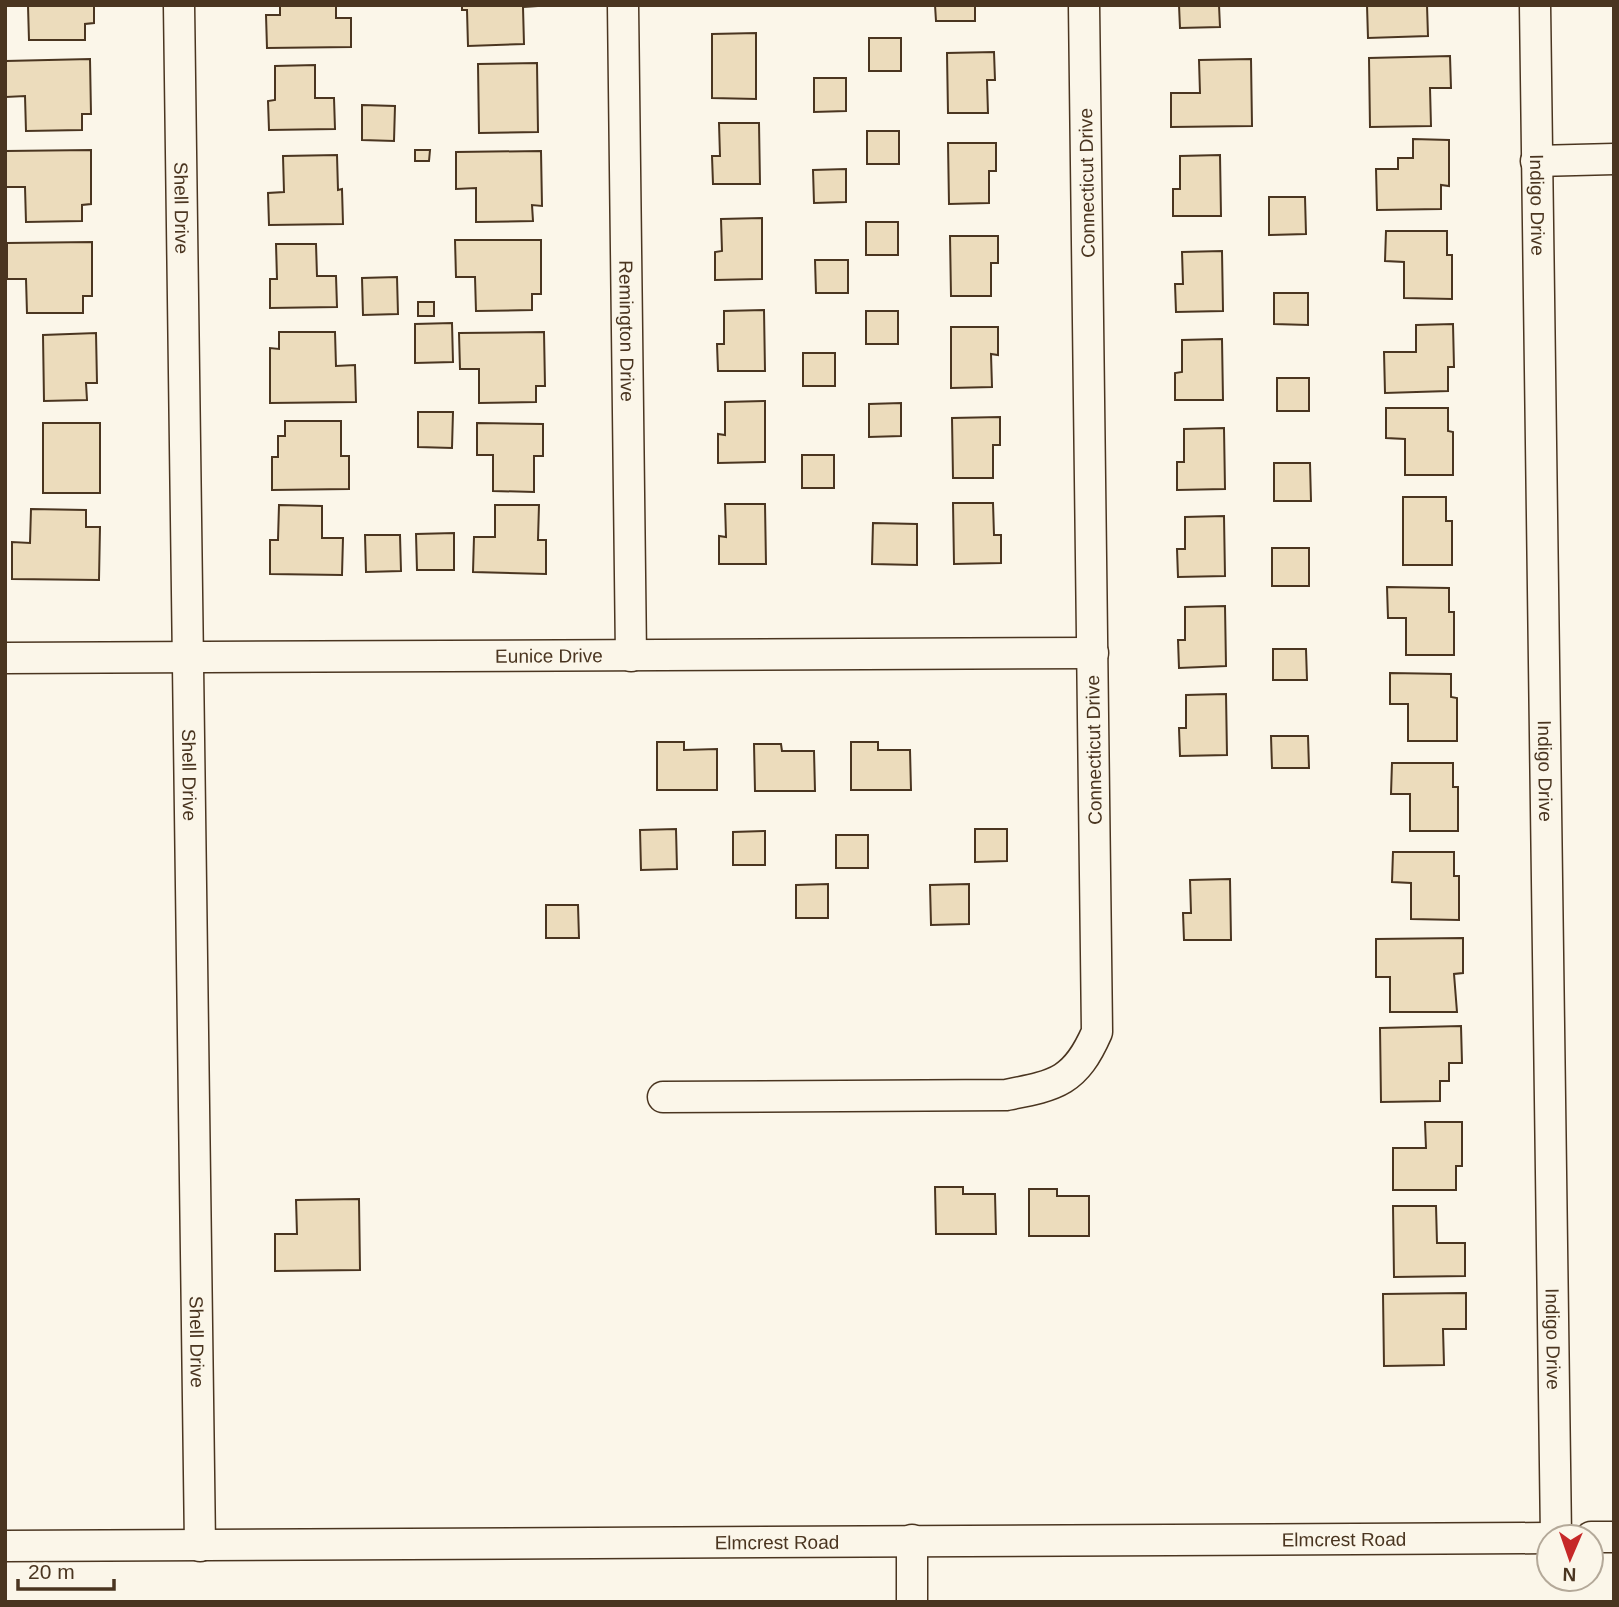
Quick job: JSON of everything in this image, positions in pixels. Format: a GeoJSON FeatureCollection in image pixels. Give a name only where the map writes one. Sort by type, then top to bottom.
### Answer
{"type":"FeatureCollection","features":[{"type":"Feature","properties":{"kind":"street","name":"Shell Drive"},"geometry":{"type":"LineString","coordinates":[[178,5],[200,1546]]}},
{"type":"Feature","properties":{"kind":"street","name":"Remington Drive"},"geometry":{"type":"LineString","coordinates":[[623,5],[631,656]]}},
{"type":"Feature","properties":{"kind":"street","name":"Connecticut Drive"},"geometry":{"type":"LineString","coordinates":[[663,1097],[1006,1096],[1043,1088],[1067,1077],[1084,1062],[1097,1032],[1084,5]]}},
{"type":"Feature","properties":{"kind":"street","name":"Indigo Drive"},"geometry":{"type":"LineString","coordinates":[[1535,5],[1556,1523]]}},
{"type":"Feature","properties":{"kind":"street"},"geometry":{"type":"LineString","coordinates":[[1536,161],[1614,159]]}},
{"type":"Feature","properties":{"kind":"street","name":"Eunice Drive"},"geometry":{"type":"LineString","coordinates":[[5,658],[1093,653]]}},
{"type":"Feature","properties":{"kind":"street","name":"Elmcrest Road"},"geometry":{"type":"LineString","coordinates":[[5,1546],[1535,1538]]}},
{"type":"Feature","properties":{"kind":"street"},"geometry":{"type":"LineString","coordinates":[[912,1540],[912,1602]]}},
{"type":"Feature","properties":{"kind":"building"},"geometry":{"type":"Polygon","coordinates":[[[9,5],[94,5],[94,23],[85,24],[85,40],[29,40],[28,6],[9,5]]]}},
{"type":"Feature","properties":{"kind":"building"},"geometry":{"type":"Polygon","coordinates":[[[280,5],[336,5],[336,18],[351,18],[351,47],[267,48],[266,15],[280,15],[280,5]]]}},
{"type":"Feature","properties":{"kind":"building"},"geometry":{"type":"Polygon","coordinates":[[[462,5],[537,6],[523,7],[524,44],[468,46],[467,10],[462,10],[462,5]]]}},
{"type":"Feature","properties":{"kind":"building"},"geometry":{"type":"Polygon","coordinates":[[[935,5],[975,5],[975,21],[936,21],[935,5]]]}},
{"type":"Feature","properties":{"kind":"building"},"geometry":{"type":"Polygon","coordinates":[[[1179,5],[1219,5],[1220,27],[1180,28],[1179,5]]]}},
{"type":"Feature","properties":{"kind":"building"},"geometry":{"type":"Polygon","coordinates":[[[1367,5],[1427,5],[1428,36],[1368,38],[1367,5]]]}},
{"type":"Feature","properties":{"kind":"building"},"geometry":{"type":"Polygon","coordinates":[[[756,33],[756,99],[712,98],[712,34],[756,33]]]}},
{"type":"Feature","properties":{"kind":"building"},"geometry":{"type":"Polygon","coordinates":[[[869,38],[901,38],[901,71],[869,71],[869,38]]]}},
{"type":"Feature","properties":{"kind":"building"},"geometry":{"type":"Polygon","coordinates":[[[994,52],[995,80],[987,80],[988,113],[948,113],[947,53],[994,52]]]}},
{"type":"Feature","properties":{"kind":"building"},"geometry":{"type":"Polygon","coordinates":[[[1450,56],[1451,88],[1430,88],[1431,126],[1370,127],[1369,58],[1450,56]]]}},
{"type":"Feature","properties":{"kind":"building"},"geometry":{"type":"Polygon","coordinates":[[[90,59],[91,114],[82,114],[82,130],[26,131],[25,96],[6,97],[6,61],[90,59]]]}},
{"type":"Feature","properties":{"kind":"building"},"geometry":{"type":"Polygon","coordinates":[[[1251,59],[1252,126],[1171,127],[1171,93],[1200,93],[1199,60],[1251,59]]]}},
{"type":"Feature","properties":{"kind":"building"},"geometry":{"type":"Polygon","coordinates":[[[537,63],[538,132],[479,133],[478,64],[537,63]]]}},
{"type":"Feature","properties":{"kind":"building"},"geometry":{"type":"Polygon","coordinates":[[[315,65],[315,98],[334,98],[335,129],[269,130],[268,101],[275,100],[275,66],[315,65]]]}},
{"type":"Feature","properties":{"kind":"building"},"geometry":{"type":"Polygon","coordinates":[[[814,78],[846,78],[846,111],[814,112],[814,78]]]}},
{"type":"Feature","properties":{"kind":"building"},"geometry":{"type":"Polygon","coordinates":[[[362,105],[395,106],[394,141],[362,140],[362,105]]]}},
{"type":"Feature","properties":{"kind":"building"},"geometry":{"type":"Polygon","coordinates":[[[719,123],[759,123],[760,184],[713,184],[712,156],[720,156],[719,123]]]}},
{"type":"Feature","properties":{"kind":"building"},"geometry":{"type":"Polygon","coordinates":[[[867,131],[899,131],[899,164],[867,164],[867,131]]]}},
{"type":"Feature","properties":{"kind":"building"},"geometry":{"type":"Polygon","coordinates":[[[1413,139],[1449,140],[1449,186],[1441,185],[1441,209],[1377,210],[1376,169],[1398,169],[1398,158],[1413,158],[1413,139]]]}},
{"type":"Feature","properties":{"kind":"building"},"geometry":{"type":"Polygon","coordinates":[[[948,143],[996,143],[996,171],[989,171],[989,203],[949,204],[948,143]]]}},
{"type":"Feature","properties":{"kind":"building"},"geometry":{"type":"Polygon","coordinates":[[[91,150],[91,204],[82,205],[82,221],[26,222],[25,187],[6,187],[6,151],[91,150]]]}},
{"type":"Feature","properties":{"kind":"building"},"geometry":{"type":"Polygon","coordinates":[[[415,150],[430,150],[429,161],[415,161],[415,150]]]}},
{"type":"Feature","properties":{"kind":"building"},"geometry":{"type":"Polygon","coordinates":[[[541,151],[542,206],[532,205],[533,221],[476,222],[476,188],[456,189],[456,152],[541,151]]]}},
{"type":"Feature","properties":{"kind":"building"},"geometry":{"type":"Polygon","coordinates":[[[337,155],[343,224],[269,225],[268,193],[284,192],[283,156],[337,155]]]}},
{"type":"Feature","properties":{"kind":"building"},"geometry":{"type":"Polygon","coordinates":[[[1220,155],[1221,216],[1173,216],[1173,189],[1180,189],[1180,156],[1220,155]]]}},
{"type":"Feature","properties":{"kind":"building"},"geometry":{"type":"Polygon","coordinates":[[[846,169],[846,202],[814,203],[813,170],[846,169]]]}},
{"type":"Feature","properties":{"kind":"building"},"geometry":{"type":"Polygon","coordinates":[[[1269,197],[1305,197],[1306,234],[1269,235],[1269,197]]]}},
{"type":"Feature","properties":{"kind":"building"},"geometry":{"type":"Polygon","coordinates":[[[762,218],[762,279],[715,280],[715,252],[722,251],[721,219],[762,218]]]}},
{"type":"Feature","properties":{"kind":"building"},"geometry":{"type":"Polygon","coordinates":[[[866,222],[898,222],[898,255],[866,255],[866,222]]]}},
{"type":"Feature","properties":{"kind":"building"},"geometry":{"type":"Polygon","coordinates":[[[1386,231],[1447,231],[1447,255],[1452,255],[1452,299],[1404,298],[1404,262],[1385,261],[1386,231]]]}},
{"type":"Feature","properties":{"kind":"building"},"geometry":{"type":"Polygon","coordinates":[[[950,236],[998,236],[998,263],[991,263],[991,296],[951,296],[950,236]]]}},
{"type":"Feature","properties":{"kind":"building"},"geometry":{"type":"Polygon","coordinates":[[[455,240],[541,240],[541,294],[532,294],[532,310],[476,311],[475,277],[456,277],[455,240]]]}},
{"type":"Feature","properties":{"kind":"building"},"geometry":{"type":"Polygon","coordinates":[[[92,242],[92,296],[83,296],[83,313],[27,313],[26,279],[7,279],[7,243],[92,242]]]}},
{"type":"Feature","properties":{"kind":"building"},"geometry":{"type":"Polygon","coordinates":[[[276,244],[316,244],[317,276],[336,276],[337,307],[270,308],[270,279],[277,279],[276,244]]]}},
{"type":"Feature","properties":{"kind":"building"},"geometry":{"type":"Polygon","coordinates":[[[1222,251],[1223,311],[1176,312],[1175,284],[1183,284],[1182,252],[1222,251]]]}},
{"type":"Feature","properties":{"kind":"building"},"geometry":{"type":"Polygon","coordinates":[[[815,260],[848,260],[848,293],[816,293],[815,260]]]}},
{"type":"Feature","properties":{"kind":"building"},"geometry":{"type":"Polygon","coordinates":[[[397,277],[398,314],[363,315],[362,278],[397,277]]]}},
{"type":"Feature","properties":{"kind":"building"},"geometry":{"type":"Polygon","coordinates":[[[1274,293],[1308,293],[1308,325],[1274,324],[1274,293]]]}},
{"type":"Feature","properties":{"kind":"building"},"geometry":{"type":"Polygon","coordinates":[[[418,302],[434,302],[434,316],[418,316],[418,302]]]}},
{"type":"Feature","properties":{"kind":"building"},"geometry":{"type":"Polygon","coordinates":[[[764,310],[765,371],[718,371],[717,344],[724,344],[724,311],[764,310]]]}},
{"type":"Feature","properties":{"kind":"building"},"geometry":{"type":"Polygon","coordinates":[[[866,311],[898,311],[898,344],[866,344],[866,311]]]}},
{"type":"Feature","properties":{"kind":"building"},"geometry":{"type":"Polygon","coordinates":[[[452,323],[453,362],[415,363],[415,324],[452,323]]]}},
{"type":"Feature","properties":{"kind":"building"},"geometry":{"type":"Polygon","coordinates":[[[1453,324],[1454,367],[1448,367],[1448,391],[1385,393],[1384,352],[1416,352],[1416,325],[1453,324]]]}},
{"type":"Feature","properties":{"kind":"building"},"geometry":{"type":"Polygon","coordinates":[[[951,327],[998,327],[998,355],[991,354],[992,387],[951,388],[951,327]]]}},
{"type":"Feature","properties":{"kind":"building"},"geometry":{"type":"Polygon","coordinates":[[[279,332],[335,332],[336,366],[355,365],[356,402],[270,403],[270,348],[279,349],[279,332]]]}},
{"type":"Feature","properties":{"kind":"building"},"geometry":{"type":"Polygon","coordinates":[[[544,332],[545,386],[536,386],[536,402],[479,403],[479,369],[460,369],[459,333],[544,332]]]}},
{"type":"Feature","properties":{"kind":"building"},"geometry":{"type":"Polygon","coordinates":[[[96,333],[97,383],[86,383],[87,400],[44,401],[43,335],[96,333]]]}},
{"type":"Feature","properties":{"kind":"building"},"geometry":{"type":"Polygon","coordinates":[[[1222,339],[1223,400],[1175,400],[1175,373],[1182,372],[1182,340],[1222,339]]]}},
{"type":"Feature","properties":{"kind":"building"},"geometry":{"type":"Polygon","coordinates":[[[803,353],[835,353],[835,386],[803,386],[803,353]]]}},
{"type":"Feature","properties":{"kind":"building"},"geometry":{"type":"Polygon","coordinates":[[[1277,378],[1309,378],[1309,411],[1277,411],[1277,378]]]}},
{"type":"Feature","properties":{"kind":"building"},"geometry":{"type":"Polygon","coordinates":[[[765,401],[765,462],[718,463],[718,434],[725,435],[725,402],[765,401]]]}},
{"type":"Feature","properties":{"kind":"building"},"geometry":{"type":"Polygon","coordinates":[[[901,403],[901,436],[869,437],[869,404],[901,403]]]}},
{"type":"Feature","properties":{"kind":"building"},"geometry":{"type":"Polygon","coordinates":[[[1386,408],[1448,408],[1448,431],[1453,432],[1453,475],[1405,475],[1405,439],[1386,438],[1386,408]]]}},
{"type":"Feature","properties":{"kind":"building"},"geometry":{"type":"Polygon","coordinates":[[[418,412],[453,412],[452,448],[418,447],[418,412]]]}},
{"type":"Feature","properties":{"kind":"building"},"geometry":{"type":"Polygon","coordinates":[[[1000,417],[1000,445],[993,445],[993,478],[953,478],[952,418],[1000,417]]]}},
{"type":"Feature","properties":{"kind":"building"},"geometry":{"type":"Polygon","coordinates":[[[285,421],[341,421],[341,456],[349,456],[349,489],[272,490],[272,457],[278,457],[278,436],[285,436],[285,421]]]}},
{"type":"Feature","properties":{"kind":"building"},"geometry":{"type":"Polygon","coordinates":[[[43,423],[100,423],[100,493],[43,493],[43,423]]]}},
{"type":"Feature","properties":{"kind":"building"},"geometry":{"type":"Polygon","coordinates":[[[477,423],[543,424],[543,456],[534,456],[534,492],[493,491],[493,455],[477,455],[477,423]]]}},
{"type":"Feature","properties":{"kind":"building"},"geometry":{"type":"Polygon","coordinates":[[[1224,428],[1225,489],[1177,490],[1177,462],[1184,462],[1184,429],[1224,428]]]}},
{"type":"Feature","properties":{"kind":"building"},"geometry":{"type":"Polygon","coordinates":[[[802,455],[834,455],[834,488],[802,488],[802,455]]]}},
{"type":"Feature","properties":{"kind":"building"},"geometry":{"type":"Polygon","coordinates":[[[1274,463],[1310,463],[1311,501],[1274,501],[1274,463]]]}},
{"type":"Feature","properties":{"kind":"building"},"geometry":{"type":"Polygon","coordinates":[[[1403,497],[1446,497],[1446,521],[1452,521],[1452,565],[1403,565],[1403,497]]]}},
{"type":"Feature","properties":{"kind":"building"},"geometry":{"type":"Polygon","coordinates":[[[953,503],[993,503],[994,535],[1001,535],[1001,563],[954,564],[953,503]]]}},
{"type":"Feature","properties":{"kind":"building"},"geometry":{"type":"Polygon","coordinates":[[[725,504],[765,504],[766,564],[719,564],[719,536],[726,537],[725,504]]]}},
{"type":"Feature","properties":{"kind":"building"},"geometry":{"type":"Polygon","coordinates":[[[279,505],[322,506],[322,538],[343,538],[342,575],[270,574],[270,540],[278,540],[279,505]]]}},
{"type":"Feature","properties":{"kind":"building"},"geometry":{"type":"Polygon","coordinates":[[[495,505],[539,505],[538,540],[546,540],[546,574],[473,572],[474,537],[495,537],[495,505]]]}},
{"type":"Feature","properties":{"kind":"building"},"geometry":{"type":"Polygon","coordinates":[[[31,509],[86,510],[86,527],[100,527],[99,580],[12,579],[12,542],[30,543],[31,509]]]}},
{"type":"Feature","properties":{"kind":"building"},"geometry":{"type":"Polygon","coordinates":[[[1224,516],[1225,576],[1178,577],[1177,549],[1185,549],[1185,517],[1224,516]]]}},
{"type":"Feature","properties":{"kind":"building"},"geometry":{"type":"Polygon","coordinates":[[[873,523],[917,524],[917,565],[872,564],[873,523]]]}},
{"type":"Feature","properties":{"kind":"building"},"geometry":{"type":"Polygon","coordinates":[[[454,533],[454,570],[417,570],[416,534],[454,533]]]}},
{"type":"Feature","properties":{"kind":"building"},"geometry":{"type":"Polygon","coordinates":[[[365,535],[400,535],[401,571],[366,572],[365,535]]]}},
{"type":"Feature","properties":{"kind":"building"},"geometry":{"type":"Polygon","coordinates":[[[1272,548],[1309,548],[1309,586],[1272,586],[1272,548]]]}},
{"type":"Feature","properties":{"kind":"building"},"geometry":{"type":"Polygon","coordinates":[[[1387,587],[1449,588],[1449,612],[1454,612],[1454,655],[1406,655],[1406,618],[1388,618],[1387,587]]]}},
{"type":"Feature","properties":{"kind":"building"},"geometry":{"type":"Polygon","coordinates":[[[1225,606],[1226,666],[1179,668],[1178,640],[1185,640],[1185,607],[1225,606]]]}},
{"type":"Feature","properties":{"kind":"building"},"geometry":{"type":"Polygon","coordinates":[[[1273,649],[1306,649],[1307,680],[1273,680],[1273,649]]]}},
{"type":"Feature","properties":{"kind":"building"},"geometry":{"type":"Polygon","coordinates":[[[1390,673],[1451,674],[1451,697],[1457,698],[1457,741],[1408,741],[1408,704],[1390,704],[1390,673]]]}},
{"type":"Feature","properties":{"kind":"building"},"geometry":{"type":"Polygon","coordinates":[[[1226,694],[1227,755],[1180,756],[1179,728],[1186,728],[1186,695],[1226,694]]]}},
{"type":"Feature","properties":{"kind":"building"},"geometry":{"type":"Polygon","coordinates":[[[1271,736],[1308,736],[1309,768],[1272,768],[1271,736]]]}},
{"type":"Feature","properties":{"kind":"building"},"geometry":{"type":"Polygon","coordinates":[[[657,742],[684,742],[684,750],[717,749],[717,790],[657,790],[657,742]]]}},
{"type":"Feature","properties":{"kind":"building"},"geometry":{"type":"Polygon","coordinates":[[[851,742],[878,742],[878,750],[910,750],[911,790],[851,790],[851,742]]]}},
{"type":"Feature","properties":{"kind":"building"},"geometry":{"type":"Polygon","coordinates":[[[754,744],[781,744],[782,751],[814,751],[815,791],[755,791],[754,744]]]}},
{"type":"Feature","properties":{"kind":"building"},"geometry":{"type":"Polygon","coordinates":[[[1392,763],[1453,763],[1453,787],[1458,787],[1458,831],[1410,831],[1410,794],[1391,794],[1392,763]]]}},
{"type":"Feature","properties":{"kind":"building"},"geometry":{"type":"Polygon","coordinates":[[[676,829],[677,869],[641,870],[640,830],[676,829]]]}},
{"type":"Feature","properties":{"kind":"building"},"geometry":{"type":"Polygon","coordinates":[[[975,829],[1007,829],[1007,861],[975,862],[975,829]]]}},
{"type":"Feature","properties":{"kind":"building"},"geometry":{"type":"Polygon","coordinates":[[[765,831],[765,865],[733,865],[733,832],[765,831]]]}},
{"type":"Feature","properties":{"kind":"building"},"geometry":{"type":"Polygon","coordinates":[[[836,835],[868,835],[868,868],[836,868],[836,835]]]}},
{"type":"Feature","properties":{"kind":"building"},"geometry":{"type":"Polygon","coordinates":[[[1393,852],[1454,852],[1454,876],[1459,876],[1459,920],[1411,919],[1411,883],[1392,882],[1393,852]]]}},
{"type":"Feature","properties":{"kind":"building"},"geometry":{"type":"Polygon","coordinates":[[[1230,879],[1231,940],[1184,940],[1183,913],[1191,913],[1190,880],[1230,879]]]}},
{"type":"Feature","properties":{"kind":"building"},"geometry":{"type":"Polygon","coordinates":[[[828,884],[828,918],[796,918],[796,885],[828,884]]]}},
{"type":"Feature","properties":{"kind":"building"},"geometry":{"type":"Polygon","coordinates":[[[969,884],[969,924],[931,925],[930,885],[969,884]]]}},
{"type":"Feature","properties":{"kind":"building"},"geometry":{"type":"Polygon","coordinates":[[[546,905],[578,905],[579,938],[546,938],[546,905]]]}},
{"type":"Feature","properties":{"kind":"building"},"geometry":{"type":"Polygon","coordinates":[[[1463,938],[1463,973],[1454,974],[1457,1012],[1390,1012],[1390,977],[1376,977],[1376,939],[1463,938]]]}},
{"type":"Feature","properties":{"kind":"building"},"geometry":{"type":"Polygon","coordinates":[[[1461,1026],[1462,1063],[1449,1063],[1449,1081],[1440,1081],[1440,1101],[1381,1102],[1380,1028],[1461,1026]]]}},
{"type":"Feature","properties":{"kind":"building"},"geometry":{"type":"Polygon","coordinates":[[[1425,1122],[1462,1122],[1462,1166],[1456,1166],[1456,1190],[1393,1190],[1393,1148],[1426,1148],[1425,1122]]]}},
{"type":"Feature","properties":{"kind":"building"},"geometry":{"type":"Polygon","coordinates":[[[935,1187],[963,1187],[963,1194],[995,1194],[996,1234],[936,1234],[935,1187]]]}},
{"type":"Feature","properties":{"kind":"building"},"geometry":{"type":"Polygon","coordinates":[[[1029,1189],[1057,1189],[1057,1196],[1089,1196],[1089,1236],[1029,1236],[1029,1189]]]}},
{"type":"Feature","properties":{"kind":"building"},"geometry":{"type":"Polygon","coordinates":[[[359,1199],[360,1270],[275,1271],[275,1234],[297,1234],[296,1200],[359,1199]]]}},
{"type":"Feature","properties":{"kind":"building"},"geometry":{"type":"Polygon","coordinates":[[[1393,1206],[1436,1206],[1437,1243],[1465,1243],[1465,1276],[1394,1277],[1393,1206]]]}},
{"type":"Feature","properties":{"kind":"building"},"geometry":{"type":"Polygon","coordinates":[[[1466,1293],[1466,1329],[1443,1329],[1444,1365],[1384,1366],[1383,1294],[1466,1293]]]}}]}
